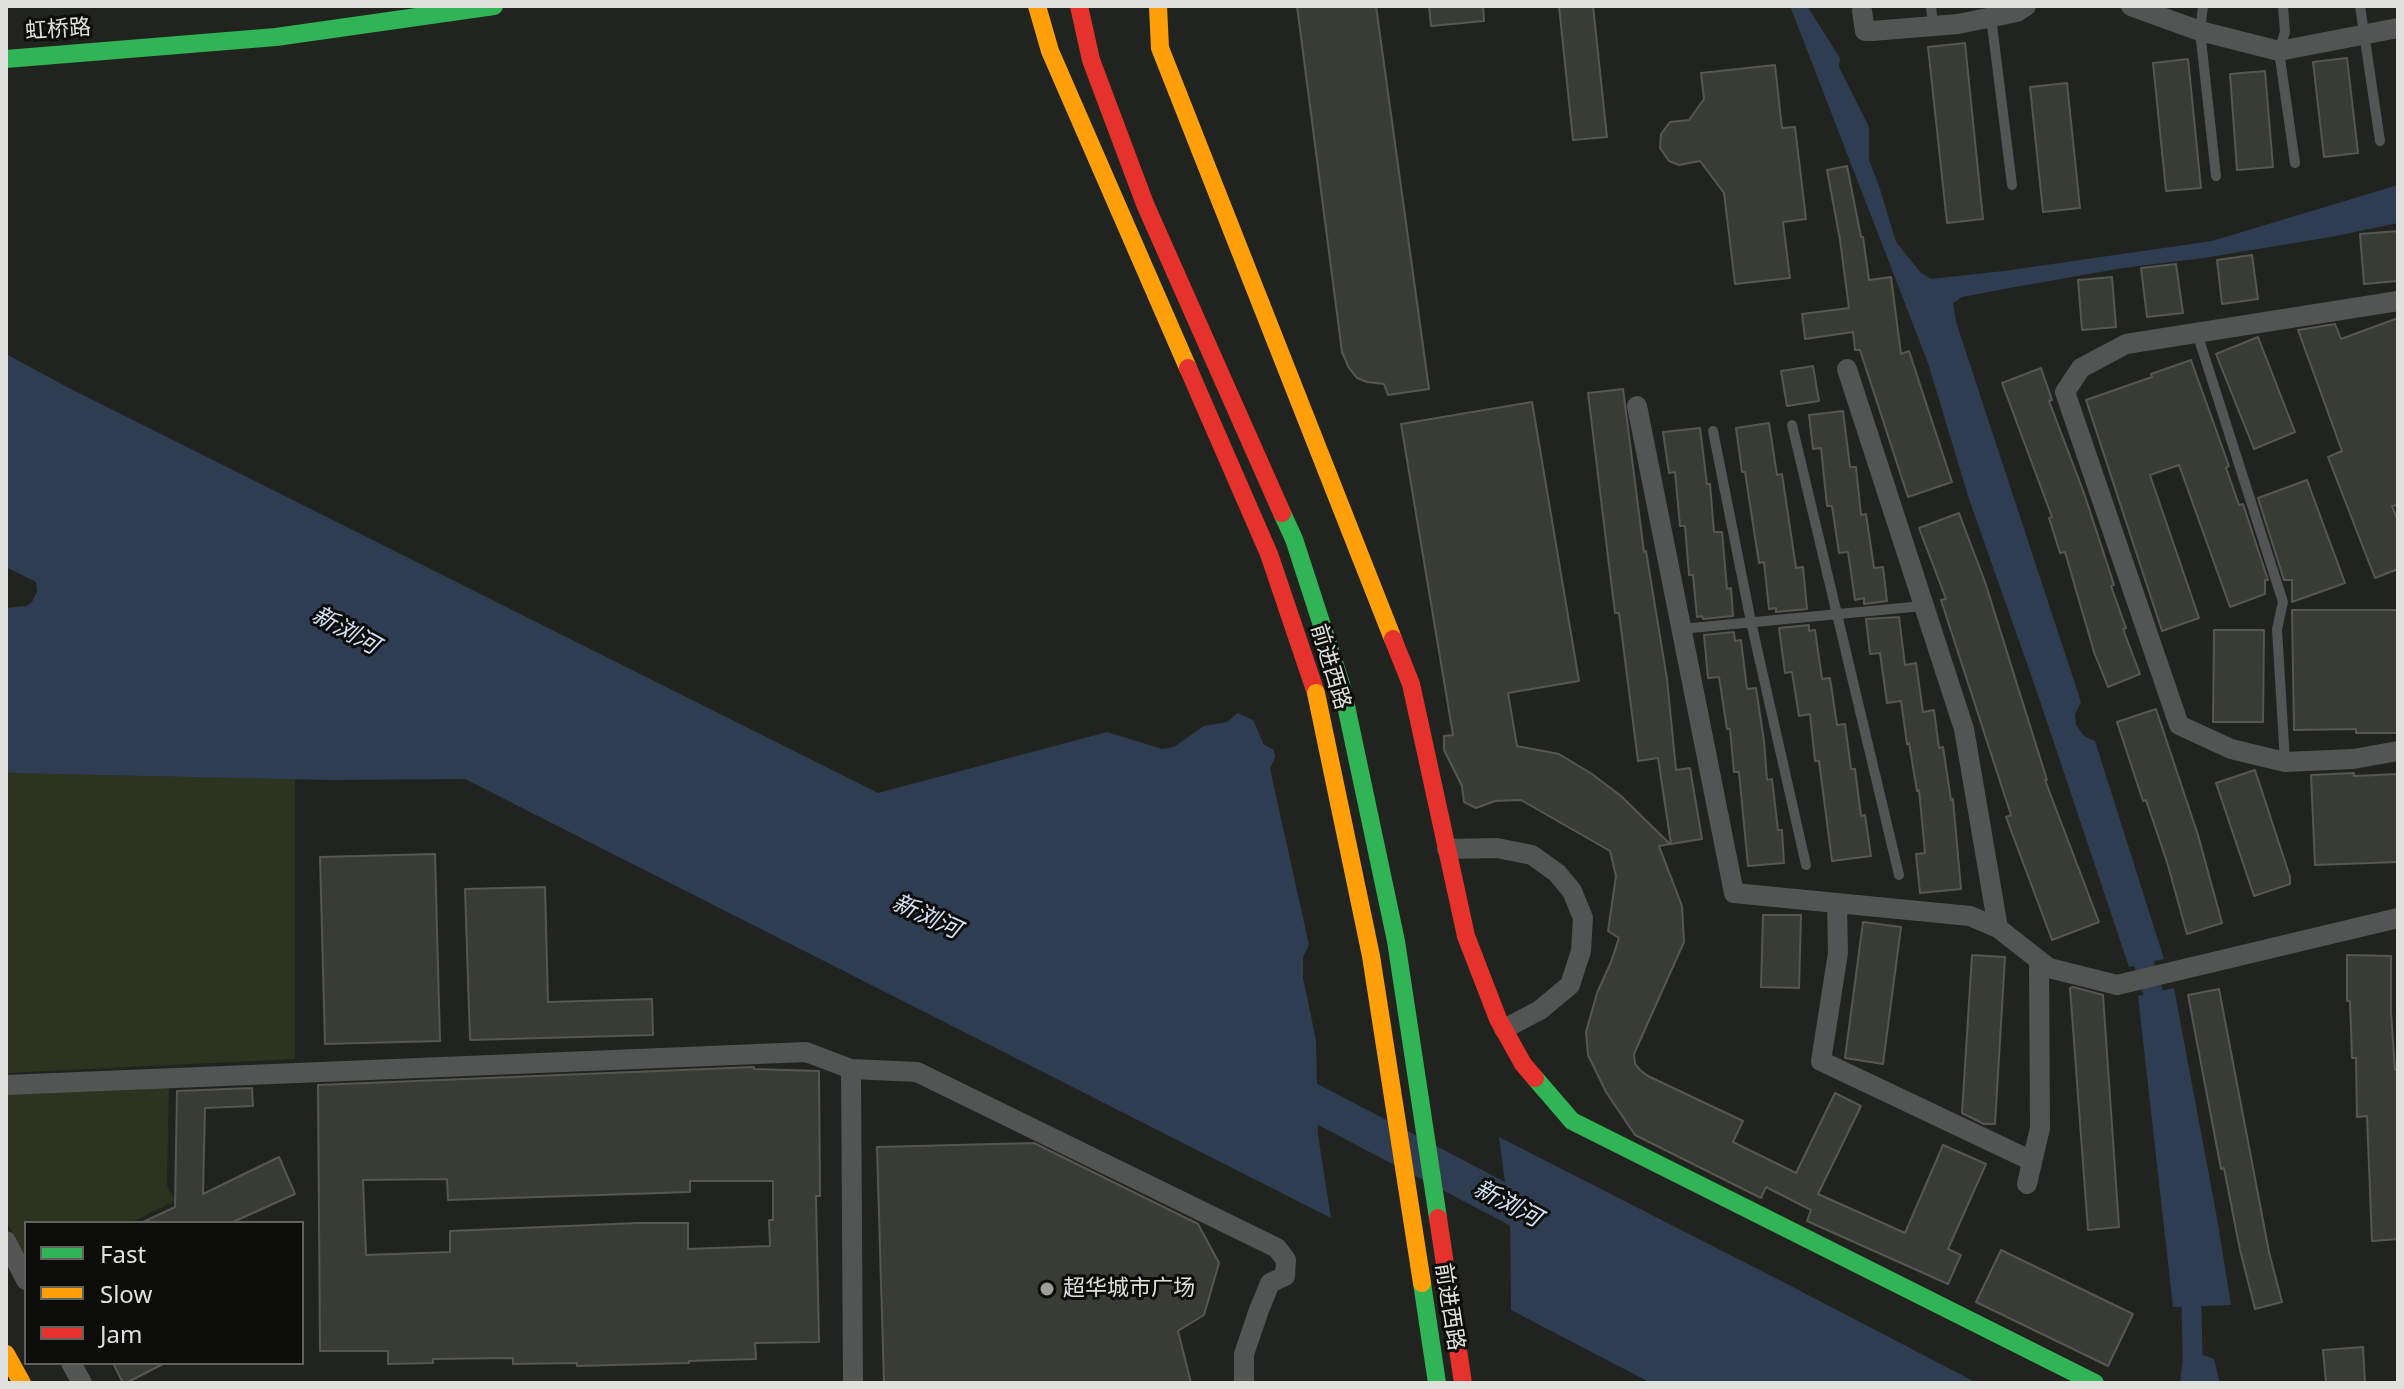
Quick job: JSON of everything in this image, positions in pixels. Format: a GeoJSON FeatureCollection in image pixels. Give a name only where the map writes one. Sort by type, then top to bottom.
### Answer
{"type":"FeatureCollection","features":[{"type":"Feature","properties":{"kind":"main road","name":"虹桥路"},"geometry":{"type":"LineString","coordinates":[[6,59],[276,37],[494,6]]}},
{"type":"Feature","properties":{"kind":"main road","name":"前进西路"},"geometry":{"type":"LineString","coordinates":[[1037,6],[1062,80],[1269,554],[1316,693],[1371,956],[1437,1383]]}},
{"type":"Feature","properties":{"kind":"main road","name":"前进西路"},"geometry":{"type":"LineString","coordinates":[[1079,6],[1091,60],[1145,204],[1294,539],[1342,687],[1396,941],[1463,1383]]}},
{"type":"Feature","properties":{"kind":"main road"},"geometry":{"type":"LineString","coordinates":[[1158,6],[1160,48],[1411,684],[1466,936],[1504,1029],[1523,1064],[1572,1121],[2095,1383]]}},
{"type":"Feature","properties":{"kind":"main road"},"geometry":{"type":"LineString","coordinates":[[6,1354],[22,1383]]}},
{"type":"Feature","properties":{"kind":"street"},"geometry":{"type":"LineString","coordinates":[[1862,11],[1865,31],[1932,16],[1991,17],[2017,12],[2026,6]]}},
{"type":"Feature","properties":{"kind":"street"},"geometry":{"type":"LineString","coordinates":[[2131,6],[2200,31],[2279,51],[2398,28]]}},
{"type":"Feature","properties":{"kind":"street"},"geometry":{"type":"LineString","coordinates":[[2398,301],[2126,344],[2081,368],[2065,392],[2179,725],[2231,749],[2285,762],[2353,759],[2398,751]]}},
{"type":"Feature","properties":{"kind":"street"},"geometry":{"type":"LineString","coordinates":[[1847,369],[1964,729],[1998,928]]}},
{"type":"Feature","properties":{"kind":"street"},"geometry":{"type":"LineString","coordinates":[[1637,406],[1734,893],[1970,916],[1998,928],[2049,968],[2117,985],[2398,918]]}},
{"type":"Feature","properties":{"kind":"street"},"geometry":{"type":"LineString","coordinates":[[1447,849],[1497,848],[1532,855],[1557,873],[1572,891],[1583,918],[1581,951],[1570,985],[1540,1010],[1504,1029]]}},
{"type":"Feature","properties":{"kind":"street"},"geometry":{"type":"LineString","coordinates":[[1837,903],[1838,953],[1821,1061],[2032,1161]]}},
{"type":"Feature","properties":{"kind":"street"},"geometry":{"type":"LineString","coordinates":[[2027,1184],[2040,1128],[2039,961]]}},
{"type":"Feature","properties":{"kind":"street"},"geometry":{"type":"LineString","coordinates":[[6,1085],[806,1052],[851,1069],[917,1072],[1277,1248],[1286,1260],[1285,1276],[1270,1283],[1259,1310],[1244,1354],[1244,1383]]}},
{"type":"Feature","properties":{"kind":"street"},"geometry":{"type":"LineString","coordinates":[[851,1069],[853,1383]]}},
{"type":"Feature","properties":{"kind":"street"},"geometry":{"type":"LineString","coordinates":[[6,1241],[24,1276]]}},
{"type":"Feature","properties":{"kind":"street"},"geometry":{"type":"LineString","coordinates":[[72,1365],[82,1383]]}},
{"type":"Feature","properties":{"kind":"lane"},"geometry":{"type":"LineString","coordinates":[[2203,6],[2200,31],[2216,176]]}},
{"type":"Feature","properties":{"kind":"lane"},"geometry":{"type":"LineString","coordinates":[[2283,6],[2285,32],[2279,51],[2295,163]]}},
{"type":"Feature","properties":{"kind":"lane"},"geometry":{"type":"LineString","coordinates":[[2360,6],[2380,141]]}},
{"type":"Feature","properties":{"kind":"lane"},"geometry":{"type":"LineString","coordinates":[[1991,17],[2012,185]]}},
{"type":"Feature","properties":{"kind":"lane"},"geometry":{"type":"LineString","coordinates":[[2197,333],[2283,602],[2277,629],[2285,762]]}},
{"type":"Feature","properties":{"kind":"lane"},"geometry":{"type":"LineString","coordinates":[[1792,425],[1899,875]]}},
{"type":"Feature","properties":{"kind":"lane"},"geometry":{"type":"LineString","coordinates":[[1713,431],[1751,622],[1806,865]]}},
{"type":"Feature","properties":{"kind":"lane"},"geometry":{"type":"LineString","coordinates":[[1681,629],[1923,606]]}},
{"type":"Feature","properties":{"kind":"green space"},"geometry":{"type":"Polygon","coordinates":[[[6,773],[295,779],[295,1059],[6,1073],[6,773]]]}},
{"type":"Feature","properties":{"kind":"green space"},"geometry":{"type":"Polygon","coordinates":[[[169,1085],[167,1185],[175,1201],[134,1221],[24,1221],[24,1255],[6,1221],[6,1094],[169,1085]]]}},
{"type":"Feature","properties":{"kind":"water"},"geometry":{"type":"Polygon","coordinates":[[[1790,6],[1807,6],[1840,58],[1839,67],[1869,127],[1869,160],[1896,242],[1921,273],[1931,279],[2212,241],[2398,185],[2398,223],[2331,237],[2015,287],[1962,297],[1953,303],[1956,322],[2081,702],[2075,714],[2076,725],[2084,736],[2095,741],[2164,959],[2129,967],[1969,499],[1928,363],[1790,6]]]}},
{"type":"Feature","properties":{"kind":"water"},"geometry":{"type":"Polygon","coordinates":[[[6,354],[878,793],[1107,732],[1162,749],[1174,747],[1204,726],[1227,722],[1238,713],[1253,720],[1264,745],[1274,750],[1275,757],[1270,769],[1309,945],[1303,957],[1303,978],[1316,1040],[1318,1135],[1331,1218],[465,779],[330,780],[6,773],[6,608],[26,606],[37,592],[36,582],[6,567],[6,354]]]}},
{"type":"Feature","properties":{"kind":"water"},"geometry":{"type":"Polygon","coordinates":[[[2174,988],[2231,1305],[2173,1307],[2138,996],[2174,988]]]}},
{"type":"Feature","properties":{"kind":"water"},"geometry":{"type":"Polygon","coordinates":[[[1499,1137],[1977,1383],[1651,1383],[1511,1310],[1510,1220],[1499,1137]]]}},
{"type":"Feature","properties":{"kind":"water"},"geometry":{"type":"Polygon","coordinates":[[[2203,1355],[2214,1359],[2220,1383],[2180,1383],[2183,1358],[2203,1355]]]}},
{"type":"Feature","properties":{"kind":"building"},"geometry":{"type":"Polygon","coordinates":[[[1297,6],[1376,6],[1429,389],[1388,395],[1384,384],[1357,378],[1342,352],[1297,6]]]}},
{"type":"Feature","properties":{"kind":"building"},"geometry":{"type":"Polygon","coordinates":[[[1429,6],[1483,6],[1484,21],[1431,26],[1429,6]]]}},
{"type":"Feature","properties":{"kind":"building"},"geometry":{"type":"Polygon","coordinates":[[[1559,6],[1593,6],[1607,137],[1573,140],[1559,6]]]}},
{"type":"Feature","properties":{"kind":"building"},"geometry":{"type":"Polygon","coordinates":[[[1965,43],[1983,219],[1947,223],[1928,47],[1965,43]]]}},
{"type":"Feature","properties":{"kind":"building"},"geometry":{"type":"Polygon","coordinates":[[[2347,58],[2358,153],[2324,157],[2313,62],[2347,58]]]}},
{"type":"Feature","properties":{"kind":"building"},"geometry":{"type":"Polygon","coordinates":[[[2188,59],[2201,188],[2166,191],[2153,63],[2188,59]]]}},
{"type":"Feature","properties":{"kind":"building"},"geometry":{"type":"Polygon","coordinates":[[[1775,65],[1782,128],[1795,127],[1806,219],[1783,222],[1790,278],[1735,284],[1724,193],[1700,161],[1679,165],[1669,161],[1660,148],[1661,134],[1670,122],[1689,120],[1704,99],[1701,73],[1775,65]]]}},
{"type":"Feature","properties":{"kind":"building"},"geometry":{"type":"Polygon","coordinates":[[[2265,71],[2273,167],[2237,170],[2230,74],[2265,71]]]}},
{"type":"Feature","properties":{"kind":"building"},"geometry":{"type":"Polygon","coordinates":[[[2067,83],[2080,208],[2043,212],[2030,87],[2067,83]]]}},
{"type":"Feature","properties":{"kind":"building"},"geometry":{"type":"Polygon","coordinates":[[[1847,166],[1869,280],[1891,277],[1901,354],[1909,351],[1952,482],[1908,497],[1860,350],[1855,350],[1853,332],[1805,339],[1802,314],[1849,308],[1827,170],[1847,166]]]}},
{"type":"Feature","properties":{"kind":"building"},"geometry":{"type":"Polygon","coordinates":[[[2398,231],[2398,281],[2364,284],[2360,234],[2398,231]]]}},
{"type":"Feature","properties":{"kind":"building"},"geometry":{"type":"Polygon","coordinates":[[[2252,255],[2258,299],[2222,304],[2217,260],[2252,255]]]}},
{"type":"Feature","properties":{"kind":"building"},"geometry":{"type":"Polygon","coordinates":[[[2176,264],[2183,313],[2147,317],[2141,268],[2176,264]]]}},
{"type":"Feature","properties":{"kind":"building"},"geometry":{"type":"Polygon","coordinates":[[[2112,277],[2116,327],[2082,330],[2078,280],[2112,277]]]}},
{"type":"Feature","properties":{"kind":"building"},"geometry":{"type":"Polygon","coordinates":[[[2398,318],[2398,505],[2392,506],[2398,521],[2398,569],[2375,578],[2328,457],[2342,451],[2298,330],[2335,324],[2341,339],[2398,318]]]}},
{"type":"Feature","properties":{"kind":"building"},"geometry":{"type":"Polygon","coordinates":[[[2258,337],[2295,432],[2254,449],[2216,354],[2258,337]]]}},
{"type":"Feature","properties":{"kind":"building"},"geometry":{"type":"Polygon","coordinates":[[[2191,360],[2229,466],[2226,468],[2239,505],[2243,504],[2268,580],[2265,580],[2265,594],[2230,607],[2179,465],[2150,475],[2199,618],[2162,631],[2086,400],[2191,360]]]}},
{"type":"Feature","properties":{"kind":"building"},"geometry":{"type":"Polygon","coordinates":[[[1813,366],[1819,401],[1787,406],[1781,371],[1813,366]]]}},
{"type":"Feature","properties":{"kind":"building"},"geometry":{"type":"Polygon","coordinates":[[[2041,368],[2052,400],[2049,401],[2114,585],[2111,586],[2126,628],[2123,629],[2140,674],[2108,687],[2094,652],[2065,552],[2060,553],[2049,518],[2052,517],[2002,383],[2041,368]]]}},
{"type":"Feature","properties":{"kind":"building"},"geometry":{"type":"Polygon","coordinates":[[[1623,389],[1644,552],[1667,679],[1676,770],[1690,768],[1702,839],[1671,844],[1658,758],[1638,761],[1619,613],[1615,613],[1588,393],[1623,389]]]}},
{"type":"Feature","properties":{"kind":"building"},"geometry":{"type":"Polygon","coordinates":[[[1532,402],[1579,681],[1508,693],[1517,746],[1559,754],[1621,796],[1670,844],[1659,846],[1682,906],[1684,942],[1634,1054],[1635,1064],[1648,1076],[1743,1121],[1733,1142],[1796,1173],[1835,1093],[1861,1106],[1818,1194],[1905,1233],[1943,1145],[1986,1164],[1948,1249],[1961,1255],[1948,1284],[1807,1221],[1811,1210],[1766,1187],[1761,1198],[1635,1135],[1606,1092],[1588,1055],[1586,1032],[1597,993],[1619,938],[1608,931],[1616,876],[1610,851],[1521,800],[1495,801],[1476,808],[1464,802],[1462,786],[1444,750],[1444,736],[1453,735],[1401,424],[1532,402]]]}},
{"type":"Feature","properties":{"kind":"building"},"geometry":{"type":"Polygon","coordinates":[[[1843,411],[1850,467],[1856,467],[1861,515],[1866,514],[1874,568],[1883,567],[1887,601],[1864,604],[1864,598],[1855,600],[1848,552],[1839,553],[1832,506],[1827,506],[1821,448],[1813,449],[1809,415],[1843,411]]]}},
{"type":"Feature","properties":{"kind":"building"},"geometry":{"type":"Polygon","coordinates":[[[1769,423],[1777,475],[1782,474],[1796,568],[1803,567],[1807,609],[1776,612],[1776,608],[1769,609],[1764,562],[1759,563],[1736,428],[1769,423]]]}},
{"type":"Feature","properties":{"kind":"building"},"geometry":{"type":"Polygon","coordinates":[[[1700,428],[1707,484],[1710,484],[1714,532],[1722,532],[1727,589],[1731,588],[1733,616],[1703,619],[1702,616],[1697,617],[1693,575],[1689,575],[1685,526],[1680,526],[1675,472],[1669,473],[1663,432],[1700,428]]]}},
{"type":"Feature","properties":{"kind":"building"},"geometry":{"type":"Polygon","coordinates":[[[2307,480],[2345,583],[2292,602],[2292,580],[2284,580],[2258,498],[2307,480]]]}},
{"type":"Feature","properties":{"kind":"building"},"geometry":{"type":"Polygon","coordinates":[[[1959,513],[1985,582],[2045,780],[2099,922],[2052,940],[2006,817],[2011,815],[1941,600],[1946,599],[1919,528],[1959,513]]]}},
{"type":"Feature","properties":{"kind":"building"},"geometry":{"type":"Polygon","coordinates":[[[2292,610],[2398,610],[2398,733],[2356,733],[2356,729],[2294,730],[2292,610]]]}},
{"type":"Feature","properties":{"kind":"building"},"geometry":{"type":"Polygon","coordinates":[[[1899,617],[1905,665],[1916,663],[1923,712],[1934,710],[1939,748],[1943,747],[1953,799],[1961,889],[1920,893],[1916,854],[1925,853],[1919,790],[1907,744],[1901,701],[1887,703],[1880,653],[1870,654],[1866,619],[1899,617]]]}},
{"type":"Feature","properties":{"kind":"building"},"geometry":{"type":"Polygon","coordinates":[[[1809,625],[1809,631],[1815,630],[1822,679],[1830,678],[1837,725],[1845,724],[1851,769],[1855,769],[1861,816],[1865,815],[1871,856],[1832,861],[1810,714],[1799,716],[1792,672],[1785,673],[1779,628],[1809,625]]]}},
{"type":"Feature","properties":{"kind":"building"},"geometry":{"type":"Polygon","coordinates":[[[2214,630],[2264,630],[2263,722],[2213,722],[2214,630]]]}},
{"type":"Feature","properties":{"kind":"building"},"geometry":{"type":"Polygon","coordinates":[[[1734,632],[1735,641],[1741,640],[1747,689],[1756,688],[1767,780],[1772,779],[1778,830],[1782,830],[1784,863],[1748,866],[1739,772],[1734,772],[1730,729],[1727,729],[1719,677],[1708,678],[1704,635],[1734,632]]]}},
{"type":"Feature","properties":{"kind":"building"},"geometry":{"type":"Polygon","coordinates":[[[2156,709],[2198,835],[2222,923],[2187,934],[2167,862],[2117,722],[2156,709]]]}},
{"type":"Feature","properties":{"kind":"building"},"geometry":{"type":"Polygon","coordinates":[[[2255,770],[2290,884],[2254,896],[2216,783],[2255,770]]]}},
{"type":"Feature","properties":{"kind":"building"},"geometry":{"type":"Polygon","coordinates":[[[2354,773],[2354,776],[2398,774],[2398,862],[2315,865],[2311,775],[2354,773]]]}},
{"type":"Feature","properties":{"kind":"building"},"geometry":{"type":"Polygon","coordinates":[[[435,854],[440,1041],[325,1044],[320,857],[435,854]]]}},
{"type":"Feature","properties":{"kind":"building"},"geometry":{"type":"Polygon","coordinates":[[[545,887],[548,1002],[652,999],[653,1035],[470,1040],[465,889],[545,887]]]}},
{"type":"Feature","properties":{"kind":"building"},"geometry":{"type":"Polygon","coordinates":[[[1763,915],[1801,915],[1799,988],[1761,987],[1763,915]]]}},
{"type":"Feature","properties":{"kind":"building"},"geometry":{"type":"Polygon","coordinates":[[[1863,922],[1901,927],[1883,1064],[1845,1058],[1863,922]]]}},
{"type":"Feature","properties":{"kind":"building"},"geometry":{"type":"Polygon","coordinates":[[[1972,955],[2005,957],[1995,1124],[1984,1124],[1962,1113],[1972,955]]]}},
{"type":"Feature","properties":{"kind":"building"},"geometry":{"type":"Polygon","coordinates":[[[2347,955],[2391,956],[2391,1012],[2397,1070],[2398,1239],[2372,1241],[2367,1116],[2357,1117],[2356,1058],[2352,1058],[2350,1001],[2347,1001],[2347,955]]]}},
{"type":"Feature","properties":{"kind":"building"},"geometry":{"type":"Polygon","coordinates":[[[2070,988],[2103,995],[2119,1227],[2088,1230],[2070,988]]]}},
{"type":"Feature","properties":{"kind":"building"},"geometry":{"type":"Polygon","coordinates":[[[2219,989],[2269,1252],[2282,1302],[2255,1309],[2224,1168],[2221,1169],[2188,995],[2219,989]]]}},
{"type":"Feature","properties":{"kind":"building"},"geometry":{"type":"Polygon","coordinates":[[[754,1067],[819,1071],[820,1196],[816,1196],[819,1342],[755,1343],[756,1359],[577,1366],[577,1363],[513,1364],[513,1358],[433,1359],[433,1363],[388,1364],[388,1351],[320,1351],[318,1085],[754,1067]],[[447,1179],[363,1180],[366,1255],[450,1252],[450,1231],[637,1223],[688,1223],[688,1249],[770,1246],[769,1220],[773,1220],[773,1181],[690,1181],[690,1192],[448,1200],[447,1179]]]}},
{"type":"Feature","properties":{"kind":"building"},"geometry":{"type":"Polygon","coordinates":[[[252,1088],[253,1106],[205,1108],[203,1194],[279,1157],[295,1194],[235,1221],[145,1221],[175,1207],[177,1091],[252,1088]]]}},
{"type":"Feature","properties":{"kind":"building","name":"超华城市广场"},"geometry":{"type":"Polygon","coordinates":[[[1034,1143],[1198,1224],[1219,1263],[1204,1315],[1178,1331],[1191,1383],[884,1383],[877,1147],[1034,1143]]]}},
{"type":"Feature","properties":{"kind":"building"},"geometry":{"type":"Polygon","coordinates":[[[2001,1250],[2133,1314],[2108,1366],[1976,1302],[2001,1250]]]}},
{"type":"Feature","properties":{"kind":"building"},"geometry":{"type":"Polygon","coordinates":[[[2363,1347],[2365,1383],[2326,1383],[2323,1350],[2363,1347]]]}},
{"type":"Feature","properties":{"kind":"building"},"geometry":{"type":"Polygon","coordinates":[[[114,1365],[161,1365],[126,1383],[123,1383],[114,1365]]]}},
{"type":"Feature","properties":{"kind":"waterway"},"geometry":{"type":"LineString","coordinates":[[2136,938],[2161,1018]]}},
{"type":"Feature","properties":{"kind":"waterway","name":"新浏河"},"geometry":{"type":"LineString","coordinates":[[1273,1081],[1550,1226]]}},
{"type":"Feature","properties":{"kind":"waterway"},"geometry":{"type":"LineString","coordinates":[[2191,1279],[2193,1383]]}},
{"type":"Feature","properties":{"kind":"traffic: fast"},"geometry":{"type":"LineString","coordinates":[[6,59],[276,37],[494,6]]}},
{"type":"Feature","properties":{"kind":"traffic: fast"},"geometry":{"type":"LineString","coordinates":[[1282,513],[1294,539],[1342,687],[1396,941],[1438,1218]]}},
{"type":"Feature","properties":{"kind":"traffic: fast"},"geometry":{"type":"LineString","coordinates":[[1535,1078],[1572,1121],[2095,1383]]}},
{"type":"Feature","properties":{"kind":"traffic: fast"},"geometry":{"type":"LineString","coordinates":[[1422,1283],[1437,1383]]}},
{"type":"Feature","properties":{"kind":"traffic: slow"},"geometry":{"type":"LineString","coordinates":[[1037,6],[1050,51],[1188,368]]}},
{"type":"Feature","properties":{"kind":"traffic: slow"},"geometry":{"type":"LineString","coordinates":[[1158,6],[1160,48],[1393,639]]}},
{"type":"Feature","properties":{"kind":"traffic: slow"},"geometry":{"type":"LineString","coordinates":[[1316,693],[1371,956],[1422,1283]]}},
{"type":"Feature","properties":{"kind":"traffic: slow"},"geometry":{"type":"LineString","coordinates":[[6,1354],[22,1383]]}},
{"type":"Feature","properties":{"kind":"traffic: jam"},"geometry":{"type":"LineString","coordinates":[[1079,6],[1091,60],[1145,204],[1282,513]]}},
{"type":"Feature","properties":{"kind":"traffic: jam"},"geometry":{"type":"LineString","coordinates":[[1188,368],[1269,554],[1316,693]]}},
{"type":"Feature","properties":{"kind":"traffic: jam"},"geometry":{"type":"LineString","coordinates":[[1393,639],[1411,684],[1466,936],[1498,1019],[1523,1064],[1535,1078]]}},
{"type":"Feature","properties":{"kind":"traffic: jam"},"geometry":{"type":"LineString","coordinates":[[1438,1218],[1463,1383]]}},
{"type":"Feature","properties":{"kind":"place","name":"超华城市广场"},"geometry":{"type":"Point","coordinates":[1047,1289]}}]}
